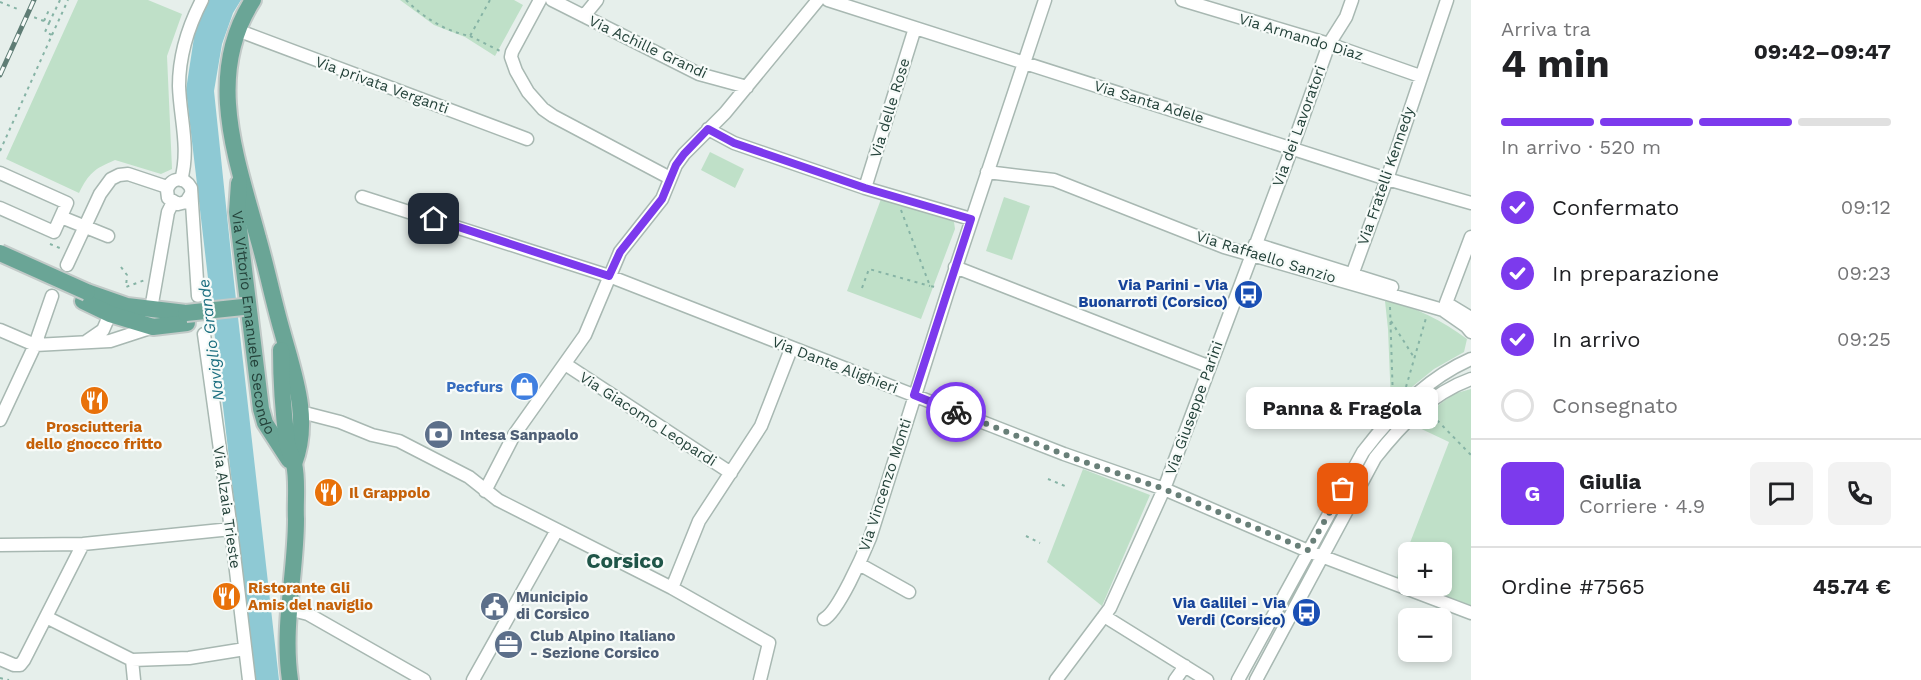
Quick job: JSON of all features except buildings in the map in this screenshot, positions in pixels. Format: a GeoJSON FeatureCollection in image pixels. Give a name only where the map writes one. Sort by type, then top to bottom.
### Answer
{"type":"FeatureCollection","features":[{"type":"Feature","properties":{"kind":"main road","name":"Via Vittorio Emanuele Secondo"},"geometry":{"type":"LineString","coordinates":[[253,0],[237,30],[226,89],[240,172],[297,384],[301,412],[301,442],[294,465]]}},
{"type":"Feature","properties":{"kind":"main road","name":"Via Vittorio Emanuele Secondo"},"geometry":{"type":"LineString","coordinates":[[240,172],[237,212],[246,312],[261,409],[265,423],[282,451],[294,465]]}},
{"type":"Feature","properties":{"kind":"main road"},"geometry":{"type":"LineString","coordinates":[[0,253],[85,296],[110,314],[153,327],[186,318],[246,312]]}},
{"type":"Feature","properties":{"kind":"main road"},"geometry":{"type":"LineString","coordinates":[[0,264],[85,296],[186,318]]}},
{"type":"Feature","properties":{"kind":"main road","name":"Via Vittorio Emanuele Secondo"},"geometry":{"type":"LineString","coordinates":[[281,329],[281,380],[287,444],[294,465],[295,539],[287,640],[290,680]]}},
{"type":"Feature","properties":{"kind":"street"},"geometry":{"type":"LineString","coordinates":[[181,180],[185,162],[179,85],[182,56],[190,22],[202,0]]}},
{"type":"Feature","properties":{"kind":"street"},"geometry":{"type":"LineString","coordinates":[[540,0],[511,57],[528,92],[553,116],[670,178]]}},
{"type":"Feature","properties":{"kind":"street","name":"Via Achille Grandi"},"geometry":{"type":"LineString","coordinates":[[552,0],[699,74],[747,87]]}},
{"type":"Feature","properties":{"kind":"street"},"geometry":{"type":"LineString","coordinates":[[584,16],[597,0]]}},
{"type":"Feature","properties":{"kind":"street"},"geometry":{"type":"LineString","coordinates":[[485,491],[514,435],[592,323],[620,252],[662,199],[676,165],[747,87],[818,0]]}},
{"type":"Feature","properties":{"kind":"street","name":"Via Santa Adele"},"geometry":{"type":"LineString","coordinates":[[828,0],[1386,179],[1471,203]]}},
{"type":"Feature","properties":{"kind":"street","name":"Via Vincenzo Monti"},"geometry":{"type":"LineString","coordinates":[[824,620],[831,613],[859,564],[877,516],[971,219],[1045,0]]}},
{"type":"Feature","properties":{"kind":"street","name":"Via Armando Diaz"},"geometry":{"type":"LineString","coordinates":[[1182,0],[1329,44],[1420,76]]}},
{"type":"Feature","properties":{"kind":"street","name":"Via dei Lavoratori"},"geometry":{"type":"LineString","coordinates":[[1253,249],[1329,44],[1346,17],[1352,0]]}},
{"type":"Feature","properties":{"kind":"street","name":"Via Fratelli Kennedy"},"geometry":{"type":"LineString","coordinates":[[1352,275],[1447,0]]}},
{"type":"Feature","properties":{"kind":"street","name":"Via delle Rose"},"geometry":{"type":"LineString","coordinates":[[865,188],[915,28]]}},
{"type":"Feature","properties":{"kind":"street","name":"Via privata Verganti"},"geometry":{"type":"LineString","coordinates":[[237,30],[527,139]]}},
{"type":"Feature","properties":{"kind":"street"},"geometry":{"type":"LineString","coordinates":[[708,129],[734,143],[865,188],[971,219]]}},
{"type":"Feature","properties":{"kind":"street","name":"Via Raffaello Sanzio"},"geometry":{"type":"LineString","coordinates":[[987,172],[1054,180],[1224,247],[1253,249],[1352,275],[1446,303],[1471,318]]}},
{"type":"Feature","properties":{"kind":"street"},"geometry":{"type":"LineString","coordinates":[[0,173],[67,203],[54,232],[0,207]]}},
{"type":"Feature","properties":{"kind":"street"},"geometry":{"type":"LineString","coordinates":[[70,259],[107,182],[124,174],[134,175],[167,187]]}},
{"type":"Feature","properties":{"kind":"street"},"geometry":{"type":"LineString","coordinates":[[191,194],[185,203],[178,204],[172,202],[167,196],[167,187],[173,181],[181,180],[190,186],[191,194],[198,296]]}},
{"type":"Feature","properties":{"kind":"street","name":"Via Dante Alighieri"},"geometry":{"type":"LineString","coordinates":[[362,197],[609,276],[1070,457],[1164,489],[1308,550],[1471,613]]}},
{"type":"Feature","properties":{"kind":"street"},"geometry":{"type":"LineString","coordinates":[[151,309],[168,212],[172,202]]}},
{"type":"Feature","properties":{"kind":"street"},"geometry":{"type":"LineString","coordinates":[[61,216],[108,236]]}},
{"type":"Feature","properties":{"kind":"street"},"geometry":{"type":"LineString","coordinates":[[1446,303],[1471,237]]}},
{"type":"Feature","properties":{"kind":"street","name":"Via Raffaello Sanzio"},"geometry":{"type":"LineString","coordinates":[[1253,249],[1389,295],[1443,310],[1471,332]]}},
{"type":"Feature","properties":{"kind":"street","name":"Via Giuseppe Parini"},"geometry":{"type":"LineString","coordinates":[[1056,680],[1104,616],[1164,489],[1253,249]]}},
{"type":"Feature","properties":{"kind":"street"},"geometry":{"type":"LineString","coordinates":[[956,267],[1208,366]]}},
{"type":"Feature","properties":{"kind":"street"},"geometry":{"type":"LineString","coordinates":[[0,420],[35,345],[52,297]]}},
{"type":"Feature","properties":{"kind":"street"},"geometry":{"type":"LineString","coordinates":[[86,341],[103,330],[110,314]]}},
{"type":"Feature","properties":{"kind":"street"},"geometry":{"type":"LineString","coordinates":[[0,330],[35,345],[110,341],[153,327]]}},
{"type":"Feature","properties":{"kind":"street","name":"Via Alzaia Trieste"},"geometry":{"type":"LineString","coordinates":[[204,334],[249,680]]}},
{"type":"Feature","properties":{"kind":"street"},"geometry":{"type":"LineString","coordinates":[[672,588],[699,521],[761,426],[791,349]]}},
{"type":"Feature","properties":{"kind":"street"},"geometry":{"type":"LineString","coordinates":[[1238,680],[1363,452],[1383,426],[1404,405],[1432,382],[1471,359]]}},
{"type":"Feature","properties":{"kind":"street","name":"Via Giacomo Leopardi"},"geometry":{"type":"LineString","coordinates":[[565,364],[731,473]]}},
{"type":"Feature","properties":{"kind":"street"},"geometry":{"type":"LineString","coordinates":[[1256,680],[1375,458],[1394,434],[1424,406],[1443,392],[1471,379]]}},
{"type":"Feature","properties":{"kind":"street"},"geometry":{"type":"LineString","coordinates":[[301,412],[340,422],[372,435],[399,441],[469,477],[498,500],[672,588],[770,643],[760,680]]}},
{"type":"Feature","properties":{"kind":"street"},"geometry":{"type":"LineString","coordinates":[[0,544],[83,544],[231,529]]}},
{"type":"Feature","properties":{"kind":"street"},"geometry":{"type":"LineString","coordinates":[[473,680],[557,530]]}},
{"type":"Feature","properties":{"kind":"street"},"geometry":{"type":"LineString","coordinates":[[0,659],[20,665],[83,544]]}},
{"type":"Feature","properties":{"kind":"street"},"geometry":{"type":"LineString","coordinates":[[859,564],[909,592]]}},
{"type":"Feature","properties":{"kind":"street"},"geometry":{"type":"LineString","coordinates":[[288,609],[308,614],[424,680]]}},
{"type":"Feature","properties":{"kind":"street"},"geometry":{"type":"LineString","coordinates":[[1104,616],[1207,680]]}},
{"type":"Feature","properties":{"kind":"street"},"geometry":{"type":"LineString","coordinates":[[46,617],[132,660],[189,658],[245,649]]}},
{"type":"Feature","properties":{"kind":"street"},"geometry":{"type":"LineString","coordinates":[[132,660],[134,680]]}},
{"type":"Feature","properties":{"kind":"street"},"geometry":{"type":"LineString","coordinates":[[1175,680],[1185,666]]}},
{"type":"Feature","properties":{"kind":"path"},"geometry":{"type":"LineString","coordinates":[[6,10],[8,0]]}},
{"type":"Feature","properties":{"kind":"path"},"geometry":{"type":"LineString","coordinates":[[52,35],[45,32],[60,0]]}},
{"type":"Feature","properties":{"kind":"path"},"geometry":{"type":"LineString","coordinates":[[0,152],[68,0]]}},
{"type":"Feature","properties":{"kind":"path"},"geometry":{"type":"LineString","coordinates":[[482,0],[489,4]]}},
{"type":"Feature","properties":{"kind":"path"},"geometry":{"type":"LineString","coordinates":[[470,36],[490,0]]}},
{"type":"Feature","properties":{"kind":"path"},"geometry":{"type":"LineString","coordinates":[[407,1],[419,13],[434,22],[456,33],[470,36],[511,57]]}},
{"type":"Feature","properties":{"kind":"path"},"geometry":{"type":"LineString","coordinates":[[0,2],[20,10]]}},
{"type":"Feature","properties":{"kind":"path"},"geometry":{"type":"LineString","coordinates":[[40,26],[49,10]]}},
{"type":"Feature","properties":{"kind":"path"},"geometry":{"type":"LineString","coordinates":[[31,16],[49,23]]}},
{"type":"Feature","properties":{"kind":"path"},"geometry":{"type":"LineString","coordinates":[[896,197],[930,286]]}},
{"type":"Feature","properties":{"kind":"path"},"geometry":{"type":"LineString","coordinates":[[54,232],[48,243],[70,259]]}},
{"type":"Feature","properties":{"kind":"path"},"geometry":{"type":"LineString","coordinates":[[121,267],[127,275],[126,287],[147,279]]}},
{"type":"Feature","properties":{"kind":"path"},"geometry":{"type":"LineString","coordinates":[[862,288],[869,269],[948,291]]}},
{"type":"Feature","properties":{"kind":"path"},"geometry":{"type":"LineString","coordinates":[[1389,295],[1394,415]]}},
{"type":"Feature","properties":{"kind":"path"},"geometry":{"type":"LineString","coordinates":[[1404,405],[1429,306]]}},
{"type":"Feature","properties":{"kind":"path"},"geometry":{"type":"LineString","coordinates":[[1390,319],[1414,360]]}},
{"type":"Feature","properties":{"kind":"path"},"geometry":{"type":"LineString","coordinates":[[1424,406],[1471,455]]}},
{"type":"Feature","properties":{"kind":"path"},"geometry":{"type":"LineString","coordinates":[[1048,479],[1065,486]]}},
{"type":"Feature","properties":{"kind":"path"},"geometry":{"type":"LineString","coordinates":[[1026,536],[1040,543]]}},
{"type":"Feature","properties":{"kind":"path"},"geometry":{"type":"LineString","coordinates":[[0,678],[9,680]]}},
{"type":"Feature","properties":{"kind":"green space"},"geometry":{"type":"Polygon","coordinates":[[[78,0],[148,0],[182,14],[167,56],[172,169],[161,174],[115,160],[93,172],[79,193],[6,159],[78,0]]]}},
{"type":"Feature","properties":{"kind":"green space"},"geometry":{"type":"Polygon","coordinates":[[[400,0],[514,0],[523,5],[495,56],[465,37],[434,25],[400,0]]]}},
{"type":"Feature","properties":{"kind":"green space"},"geometry":{"type":"Polygon","coordinates":[[[710,152],[744,169],[735,188],[701,170],[710,152]]]}},
{"type":"Feature","properties":{"kind":"green space"},"geometry":{"type":"Polygon","coordinates":[[[1004,197],[1030,206],[1012,260],[986,251],[1004,197]]]}},
{"type":"Feature","properties":{"kind":"green space"},"geometry":{"type":"Polygon","coordinates":[[[881,199],[954,222],[955,229],[921,319],[847,291],[881,199]]]}},
{"type":"Feature","properties":{"kind":"green space"},"geometry":{"type":"Polygon","coordinates":[[[1385,301],[1428,315],[1467,339],[1464,352],[1434,369],[1391,404],[1388,329],[1385,301]]]}},
{"type":"Feature","properties":{"kind":"green space"},"geometry":{"type":"Polygon","coordinates":[[[1471,389],[1471,607],[1441,596],[1452,596],[1452,542],[1410,542],[1449,442],[1413,425],[1453,394],[1471,389]]]}},
{"type":"Feature","properties":{"kind":"green space"},"geometry":{"type":"Polygon","coordinates":[[[1083,469],[1150,495],[1102,606],[1047,562],[1083,469]]]}},
{"type":"Feature","properties":{"kind":"water"},"geometry":{"type":"Polygon","coordinates":[[[208,0],[241,0],[233,13],[222,44],[214,91],[279,680],[255,680],[186,90],[195,31],[208,0]]]}},
{"type":"Feature","properties":{"kind":"railway"},"geometry":{"type":"LineString","coordinates":[[0,75],[34,0]]}},
{"type":"Feature","properties":{"kind":"way so far"},"geometry":{"type":"LineString","coordinates":[[956,412],[1076,459],[1164,489],[1308,550],[1343,489]]}},
{"type":"Feature","properties":{"kind":"place","name":"Via Parini - Via Buonarroti (Corsico)"},"geometry":{"type":"Point","coordinates":[1249,294]}},
{"type":"Feature","properties":{"kind":"place","name":"Pecfurs"},"geometry":{"type":"Point","coordinates":[524,387]}},
{"type":"Feature","properties":{"kind":"place","name":"Prosciutteria dello gnocco fritto"},"geometry":{"type":"Point","coordinates":[94,400]}},
{"type":"Feature","properties":{"kind":"place","name":"Intesa Sanpaolo"},"geometry":{"type":"Point","coordinates":[439,435]}},
{"type":"Feature","properties":{"kind":"place","name":"Panna & Fragola"},"geometry":{"type":"Point","coordinates":[1343,489]}},
{"type":"Feature","properties":{"kind":"place","name":"Il Grappolo"},"geometry":{"type":"Point","coordinates":[328,493]}},
{"type":"Feature","properties":{"kind":"place","name":"Ristorante Gli Amis del naviglio"},"geometry":{"type":"Point","coordinates":[227,597]}},
{"type":"Feature","properties":{"kind":"place","name":"Municipio di Corsico"},"geometry":{"type":"Point","coordinates":[495,606]}},
{"type":"Feature","properties":{"kind":"place","name":"Via Galilei - Via Verdi (Corsico)"},"geometry":{"type":"Point","coordinates":[1307,612]}},
{"type":"Feature","properties":{"kind":"place","name":"Club Alpino Italiano - Sezione Corsico"},"geometry":{"type":"Point","coordinates":[509,645]}},
{"type":"Feature","properties":{"kind":"district","name":"Corsico"},"geometry":{"type":"Point","coordinates":[625,560]}},
{"type":"Feature","properties":{"kind":"route"},"geometry":{"type":"LineString","coordinates":[[434,219],[609,276],[620,252],[662,199],[676,165],[708,129],[734,143],[865,188],[971,219],[914,395],[956,412]]}},
{"type":"Feature","properties":{"kind":"water label","name":"Naviglio Grande"},"geometry":{"type":"Point","coordinates":[211,340]}}]}
